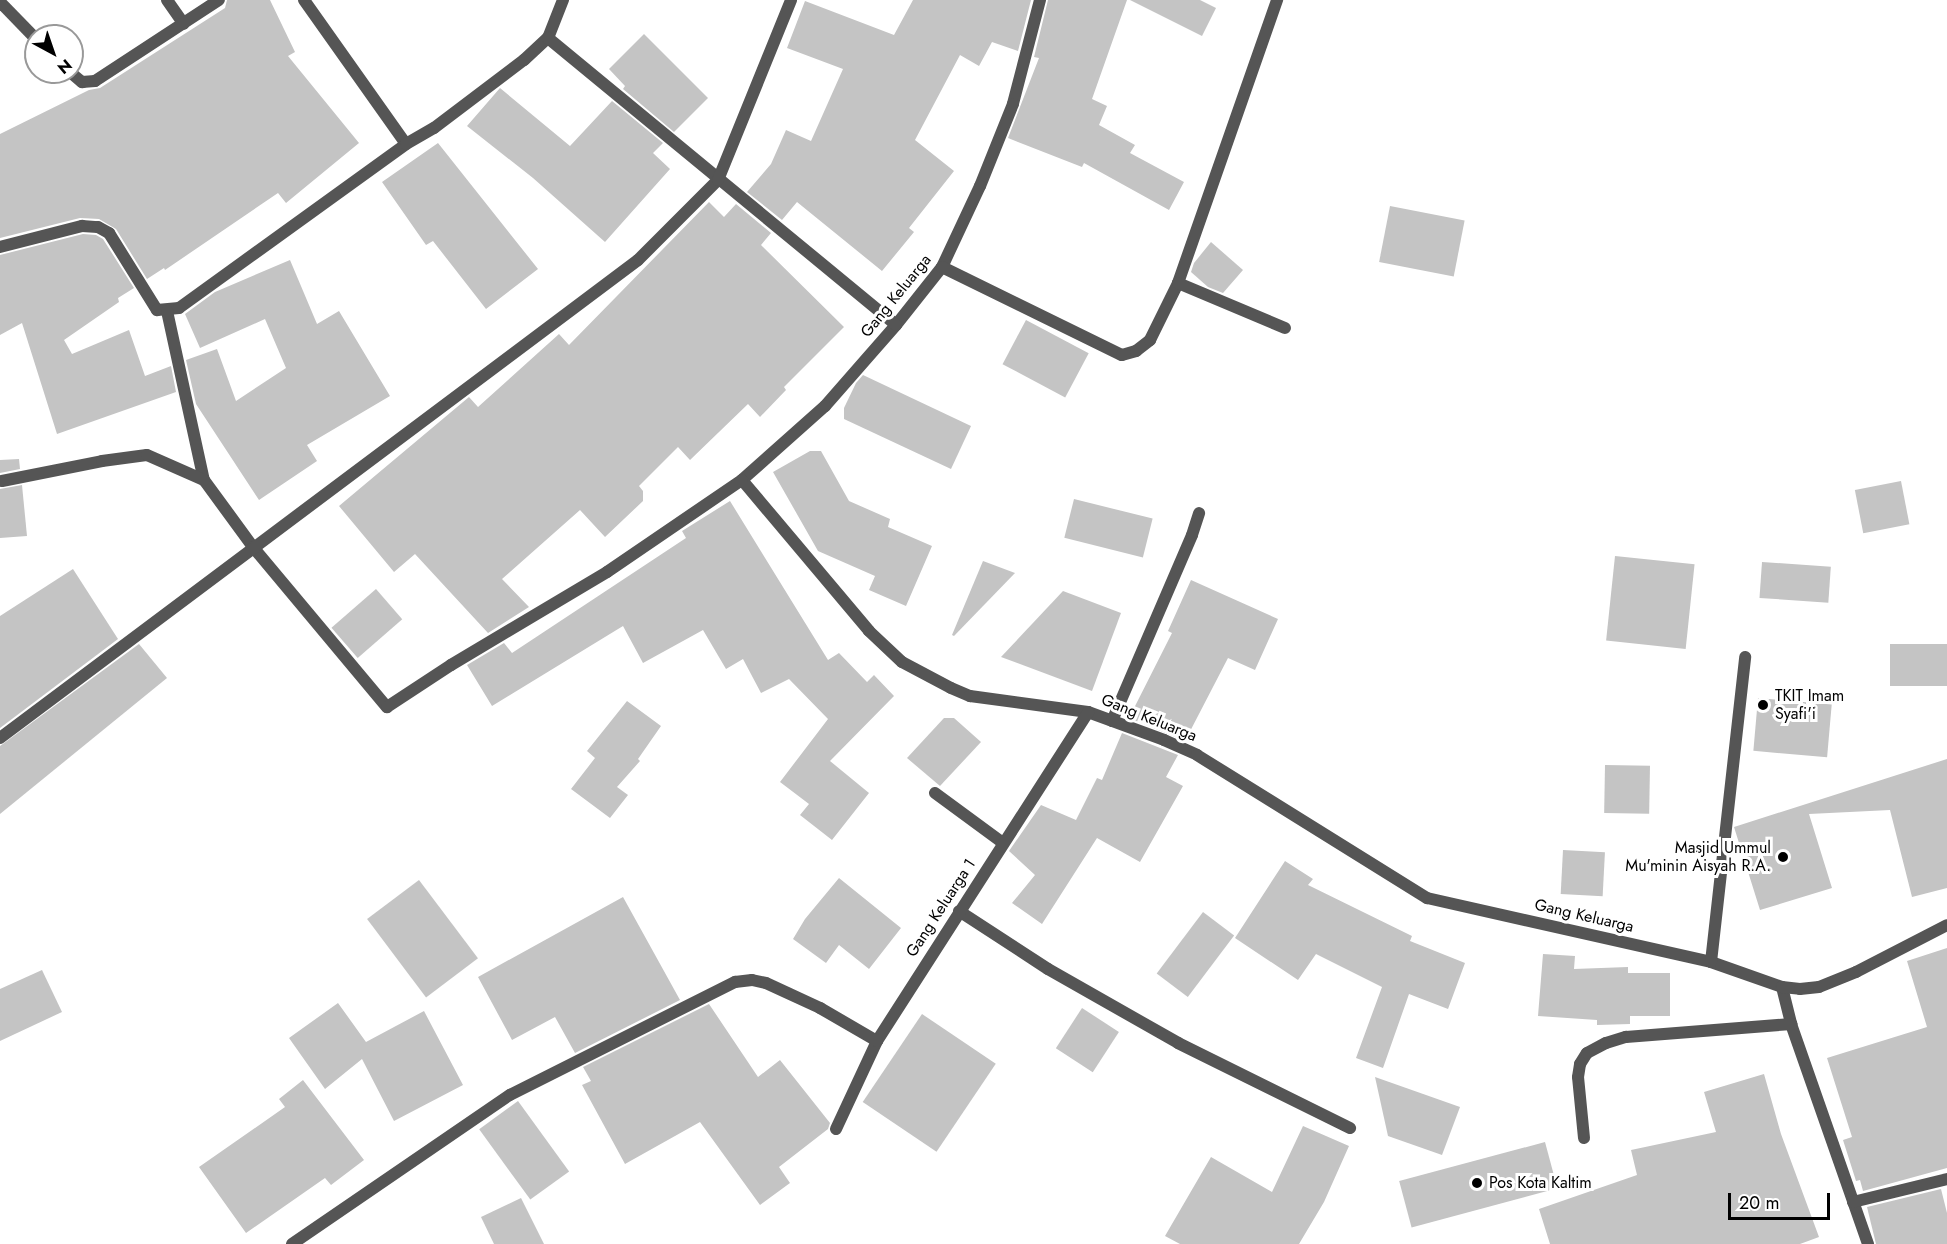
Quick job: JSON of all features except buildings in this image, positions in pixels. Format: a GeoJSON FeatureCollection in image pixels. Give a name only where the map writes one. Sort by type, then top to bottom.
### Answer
{"type":"FeatureCollection","features":[{"type":"Feature","properties":{"kind":"street"},"geometry":{"type":"LineString","coordinates":[[167,0],[184,24]]}},
{"type":"Feature","properties":{"kind":"street"},"geometry":{"type":"LineString","coordinates":[[84,82],[95,81],[219,0]]}},
{"type":"Feature","properties":{"kind":"street"},"geometry":{"type":"LineString","coordinates":[[303,0],[406,144]]}},
{"type":"Feature","properties":{"kind":"street"},"geometry":{"type":"LineString","coordinates":[[0,247],[82,226],[98,227],[109,233],[117,244],[148,299],[157,310],[167,311],[178,308],[406,144],[434,128],[524,60],[548,38],[563,0]]}},
{"type":"Feature","properties":{"kind":"street"},"geometry":{"type":"LineString","coordinates":[[0,738],[638,260],[718,180],[791,0]]}},
{"type":"Feature","properties":{"kind":"street","name":"Gang Keluarga"},"geometry":{"type":"LineString","coordinates":[[1040,0],[1013,104],[980,186],[942,267],[896,325],[825,406],[742,480],[869,632],[902,662],[970,696],[1088,712],[1197,755],[1427,898],[1711,962],[1782,987],[1800,989],[1819,987],[1856,972],[1947,925]]}},
{"type":"Feature","properties":{"kind":"street"},"geometry":{"type":"LineString","coordinates":[[942,267],[1122,355],[1136,351],[1150,340],[1178,283],[1277,0]]}},
{"type":"Feature","properties":{"kind":"street"},"geometry":{"type":"LineString","coordinates":[[0,2],[24,27]]}},
{"type":"Feature","properties":{"kind":"street"},"geometry":{"type":"LineString","coordinates":[[548,38],[588,68],[718,180],[896,325]]}},
{"type":"Feature","properties":{"kind":"street"},"geometry":{"type":"LineString","coordinates":[[1178,283],[1285,328]]}},
{"type":"Feature","properties":{"kind":"street"},"geometry":{"type":"LineString","coordinates":[[167,311],[204,480],[253,547],[387,707],[451,665],[607,572],[742,480]]}},
{"type":"Feature","properties":{"kind":"street"},"geometry":{"type":"LineString","coordinates":[[2,481],[102,461],[147,455],[204,480]]}},
{"type":"Feature","properties":{"kind":"street"},"geometry":{"type":"LineString","coordinates":[[1112,721],[1192,535],[1199,513]]}},
{"type":"Feature","properties":{"kind":"street"},"geometry":{"type":"LineString","coordinates":[[1711,962],[1745,657]]}},
{"type":"Feature","properties":{"kind":"street","name":"Gang Keluarga 1"},"geometry":{"type":"LineString","coordinates":[[836,1130],[877,1041],[958,911],[1088,712]]}},
{"type":"Feature","properties":{"kind":"street"},"geometry":{"type":"LineString","coordinates":[[935,793],[1003,843]]}},
{"type":"Feature","properties":{"kind":"street"},"geometry":{"type":"LineString","coordinates":[[958,911],[1048,969],[1178,1043],[1350,1128]]}},
{"type":"Feature","properties":{"kind":"street"},"geometry":{"type":"LineString","coordinates":[[292,1244],[510,1095],[735,982],[752,980],[766,983],[820,1008],[877,1041]]}},
{"type":"Feature","properties":{"kind":"street"},"geometry":{"type":"LineString","coordinates":[[1782,987],[1791,1024],[1868,1244]]}},
{"type":"Feature","properties":{"kind":"street"},"geometry":{"type":"LineString","coordinates":[[1584,1138],[1578,1077],[1580,1064],[1587,1053],[1606,1043],[1626,1037],[1791,1024]]}},
{"type":"Feature","properties":{"kind":"street"},"geometry":{"type":"LineString","coordinates":[[1853,1202],[1947,1179]]}},
{"type":"Feature","properties":{"kind":"place","name":"TKIT Imam Syafi'i"},"geometry":{"type":"Point","coordinates":[1763,705]}},
{"type":"Feature","properties":{"kind":"place","name":"Masjid Ummul Mu'minin Aisyah R.A."},"geometry":{"type":"Point","coordinates":[1783,857]}},
{"type":"Feature","properties":{"kind":"place","name":"Pos Kota Kaltim"},"geometry":{"type":"Point","coordinates":[1477,1183]}}]}
